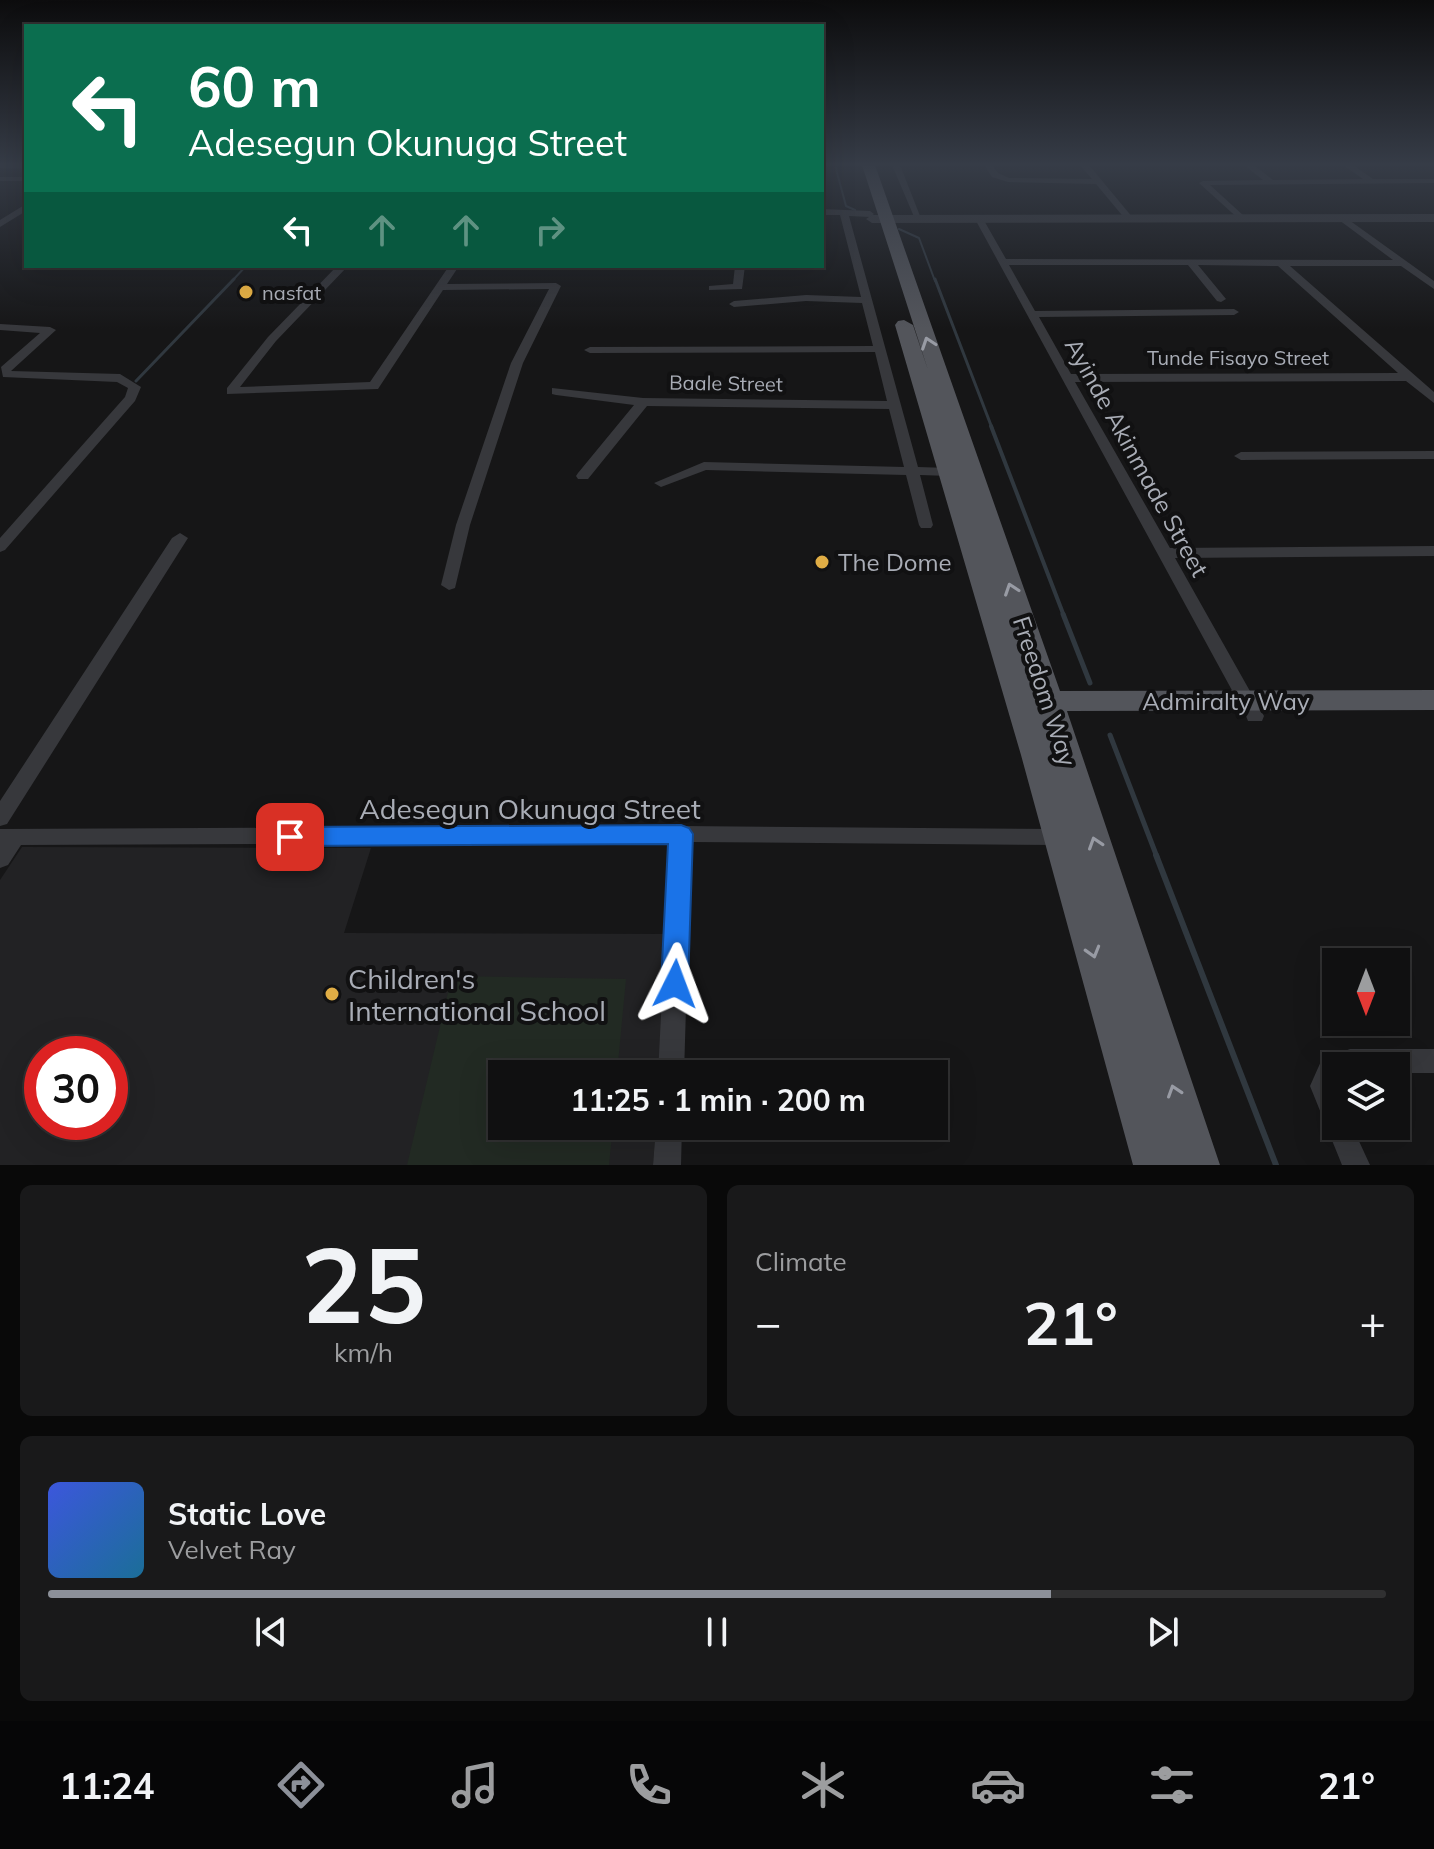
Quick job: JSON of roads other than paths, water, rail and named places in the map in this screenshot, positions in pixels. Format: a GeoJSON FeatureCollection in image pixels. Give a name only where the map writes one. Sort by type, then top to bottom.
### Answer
{"type":"FeatureCollection","features":[{"type":"Feature","properties":{"kind":"main road","name":"Freedom Way"},"geometry":{"type":"LineString","coordinates":[[877,219],[949,472],[1198,1165]]}},
{"type":"Feature","properties":{"kind":"main road","name":"Freedom Way"},"geometry":{"type":"LineString","coordinates":[[877,219],[1036,708],[1060,837],[1155,1165]]}},
{"type":"Feature","properties":{"kind":"main road","name":"Admiralty Way"},"geometry":{"type":"LineString","coordinates":[[1036,708],[1251,708],[1434,700]]}},
{"type":"Feature","properties":{"kind":"main road","name":"Admiralty Way"},"geometry":{"type":"LineString","coordinates":[[1251,708],[1434,716]]}},
{"type":"Feature","properties":{"kind":"street"},"geometry":{"type":"LineString","coordinates":[[846,219],[926,525]]}},
{"type":"Feature","properties":{"kind":"street","name":"Ayinde Akinmade Street"},"geometry":{"type":"LineString","coordinates":[[979,219],[1251,708]]}},
{"type":"Feature","properties":{"kind":"street"},"geometry":{"type":"LineString","coordinates":[[1344,219],[1434,286]]}},
{"type":"Feature","properties":{"kind":"street"},"geometry":{"type":"LineString","coordinates":[[1003,262],[1403,263]]}},
{"type":"Feature","properties":{"kind":"street"},"geometry":{"type":"LineString","coordinates":[[1190,262],[1221,299]]}},
{"type":"Feature","properties":{"kind":"street"},"geometry":{"type":"LineString","coordinates":[[1281,263],[1434,399]]}},
{"type":"Feature","properties":{"kind":"street"},"geometry":{"type":"LineString","coordinates":[[341,268],[272,339],[231,391],[374,386],[452,268]]}},
{"type":"Feature","properties":{"kind":"street"},"geometry":{"type":"LineString","coordinates":[[713,288],[738,287],[740,268]]}},
{"type":"Feature","properties":{"kind":"street"},"geometry":{"type":"LineString","coordinates":[[438,287],[556,286],[517,363],[463,525],[449,585]]}},
{"type":"Feature","properties":{"kind":"street"},"geometry":{"type":"LineString","coordinates":[[734,304],[806,298],[868,300]]}},
{"type":"Feature","properties":{"kind":"street"},"geometry":{"type":"LineString","coordinates":[[1032,314],[1234,312]]}},
{"type":"Feature","properties":{"kind":"street"},"geometry":{"type":"LineString","coordinates":[[0,327],[50,330],[5,370],[7,374],[120,378],[135,387],[131,398],[0,547]]}},
{"type":"Feature","properties":{"kind":"street"},"geometry":{"type":"LineString","coordinates":[[590,350],[879,349]]}},
{"type":"Feature","properties":{"kind":"street","name":"Tunde Fisayo Street"},"geometry":{"type":"LineString","coordinates":[[1067,378],[1409,377]]}},
{"type":"Feature","properties":{"kind":"street","name":"Baale Street"},"geometry":{"type":"LineString","coordinates":[[556,391],[643,402],[896,405]]}},
{"type":"Feature","properties":{"kind":"street"},"geometry":{"type":"LineString","coordinates":[[583,476],[643,402]]}},
{"type":"Feature","properties":{"kind":"street"},"geometry":{"type":"LineString","coordinates":[[1241,456],[1434,455]]}},
{"type":"Feature","properties":{"kind":"street"},"geometry":{"type":"LineString","coordinates":[[661,483],[704,466],[949,472]]}},
{"type":"Feature","properties":{"kind":"street"},"geometry":{"type":"LineString","coordinates":[[0,818],[180,538]]}},
{"type":"Feature","properties":{"kind":"street"},"geometry":{"type":"LineString","coordinates":[[1166,553],[1434,551]]}},
{"type":"Feature","properties":{"kind":"street"},"geometry":{"type":"LineString","coordinates":[[672,1060],[681,834]]}},
{"type":"Feature","properties":{"kind":"street","name":"Adesegun Okunuga Street"},"geometry":{"type":"LineString","coordinates":[[7,837],[681,834],[1060,837]]}},
{"type":"Feature","properties":{"kind":"street"},"geometry":{"type":"LineString","coordinates":[[0,859],[7,837]]}},
{"type":"Feature","properties":{"kind":"street"},"geometry":{"type":"LineString","coordinates":[[1410,1061],[1434,1061]]}},
{"type":"Feature","properties":{"kind":"street"},"geometry":{"type":"LineString","coordinates":[[667,1165],[668,1140]]}},
{"type":"Feature","properties":{"kind":"street"},"geometry":{"type":"LineString","coordinates":[[1344,1140],[1356,1165]]}},
{"type":"Feature","properties":{"kind":"waterway"},"geometry":{"type":"LineString","coordinates":[[899,229],[919,238],[935,281]]}},
{"type":"Feature","properties":{"kind":"waterway"},"geometry":{"type":"LineString","coordinates":[[232,281],[244,268]]}},
{"type":"Feature","properties":{"kind":"waterway"},"geometry":{"type":"LineString","coordinates":[[136,381],[234,279]]}},
{"type":"Feature","properties":{"kind":"waterway"},"geometry":{"type":"LineString","coordinates":[[935,279],[992,428]]}},
{"type":"Feature","properties":{"kind":"waterway"},"geometry":{"type":"LineString","coordinates":[[991,426],[1064,616]]}},
{"type":"Feature","properties":{"kind":"waterway"},"geometry":{"type":"LineString","coordinates":[[1063,614],[1090,683]]}},
{"type":"Feature","properties":{"kind":"waterway"},"geometry":{"type":"LineString","coordinates":[[1110,735],[1157,857]]}},
{"type":"Feature","properties":{"kind":"waterway"},"geometry":{"type":"LineString","coordinates":[[1156,855],[1276,1165]]}},
{"type":"Feature","properties":{"kind":"place","name":"nasfat"},"geometry":{"type":"Point","coordinates":[246,292]}},
{"type":"Feature","properties":{"kind":"place","name":"The Dome"},"geometry":{"type":"Point","coordinates":[822,562]}},
{"type":"Feature","properties":{"kind":"place","name":"Children's International School"},"geometry":{"type":"Point","coordinates":[332,994]}}]}
